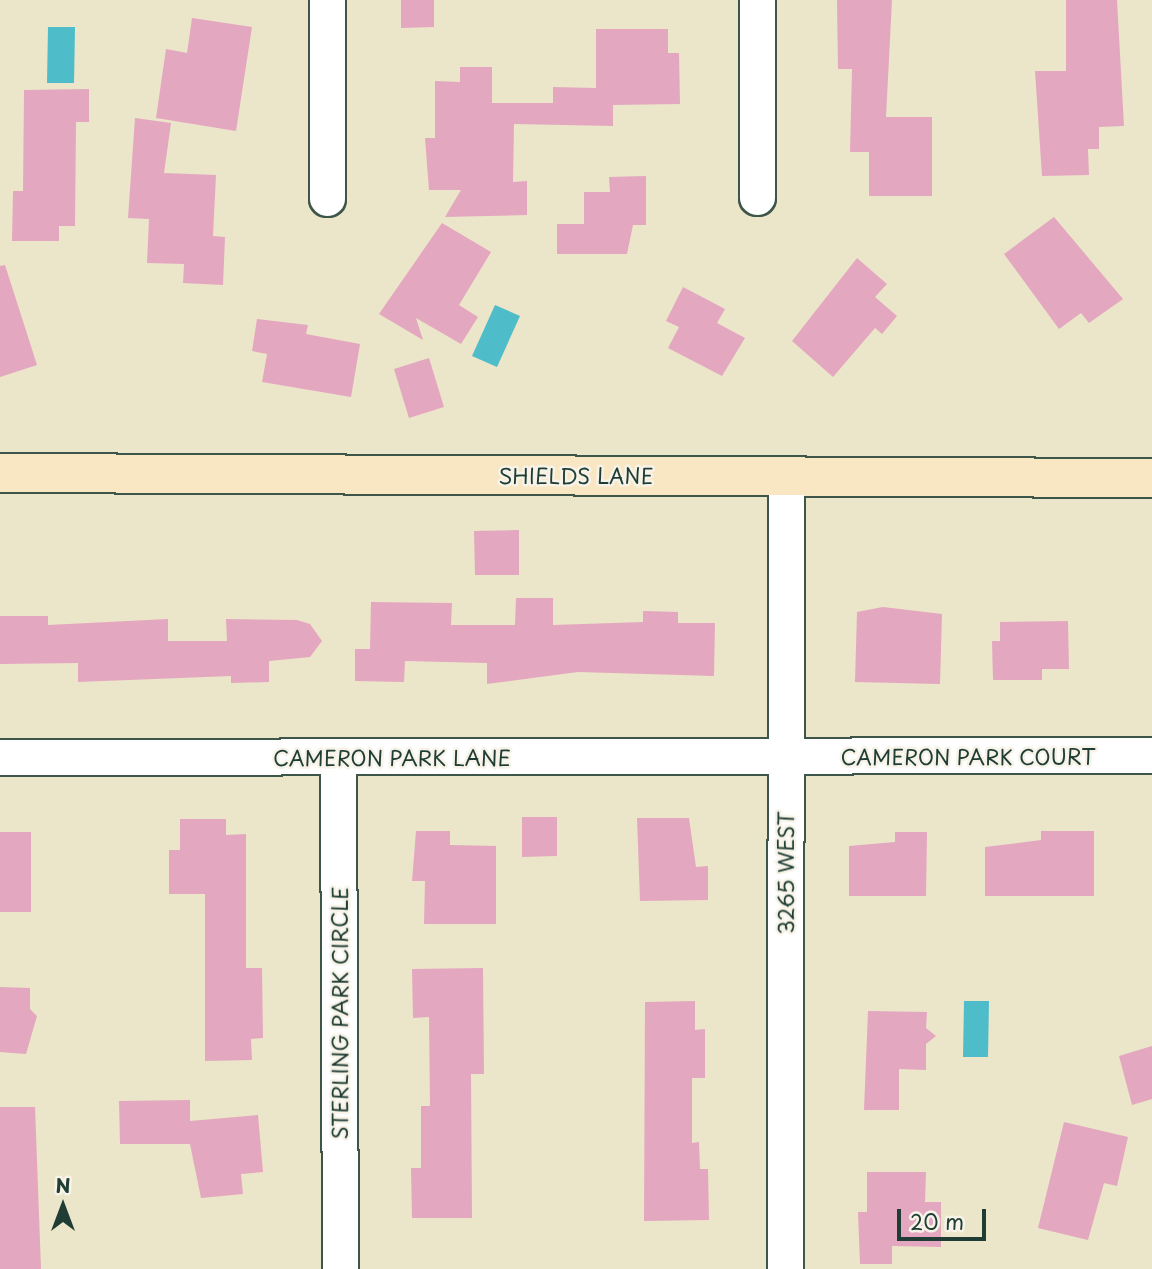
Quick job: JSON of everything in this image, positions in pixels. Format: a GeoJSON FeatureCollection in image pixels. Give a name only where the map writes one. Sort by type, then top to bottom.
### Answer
{"type":"FeatureCollection","features":[{"type":"Feature","properties":{"kind":"main road","name":"SHIELDS LANE"},"geometry":{"type":"LineString","coordinates":[[0,473],[1152,478]]}},
{"type":"Feature","properties":{"kind":"street"},"geometry":{"type":"LineString","coordinates":[[327,0],[327,198]]}},
{"type":"Feature","properties":{"kind":"street"},"geometry":{"type":"LineString","coordinates":[[757,0],[757,197]]}},
{"type":"Feature","properties":{"kind":"street","name":"3265 WEST"},"geometry":{"type":"LineString","coordinates":[[785,1269],[786,476]]}},
{"type":"Feature","properties":{"kind":"street","name":"CAMERON PARK COURT"},"geometry":{"type":"LineString","coordinates":[[784,756],[1152,755]]}},
{"type":"Feature","properties":{"kind":"street","name":"CAMERON PARK LANE"},"geometry":{"type":"LineString","coordinates":[[0,757],[784,756]]}},
{"type":"Feature","properties":{"kind":"street","name":"STERLING PARK CIRCLE"},"geometry":{"type":"LineString","coordinates":[[338,757],[340,1269]]}},
{"type":"Feature","properties":{"kind":"water"},"geometry":{"type":"Polygon","coordinates":[[[48,27],[75,27],[74,83],[47,83],[48,27]]]}},
{"type":"Feature","properties":{"kind":"water"},"geometry":{"type":"Polygon","coordinates":[[[495,305],[520,316],[497,367],[472,356],[495,305]]]}},
{"type":"Feature","properties":{"kind":"water"},"geometry":{"type":"Polygon","coordinates":[[[964,1001],[989,1001],[988,1057],[963,1057],[964,1001]]]}},
{"type":"Feature","properties":{"kind":"building"},"geometry":{"type":"Polygon","coordinates":[[[401,0],[434,0],[434,27],[401,28],[401,0]]]}},
{"type":"Feature","properties":{"kind":"building"},"geometry":{"type":"Polygon","coordinates":[[[837,0],[892,0],[886,117],[932,117],[932,196],[869,196],[869,152],[850,152],[852,69],[838,69],[837,0]]]}},
{"type":"Feature","properties":{"kind":"building"},"geometry":{"type":"Polygon","coordinates":[[[1066,0],[1117,0],[1124,126],[1099,127],[1099,149],[1088,149],[1089,175],[1042,176],[1035,71],[1066,71],[1066,0]]]}},
{"type":"Feature","properties":{"kind":"building"},"geometry":{"type":"Polygon","coordinates":[[[192,18],[252,27],[236,131],[156,118],[166,49],[187,53],[192,18]]]}},
{"type":"Feature","properties":{"kind":"building"},"geometry":{"type":"Polygon","coordinates":[[[596,29],[668,29],[668,53],[679,53],[680,104],[613,105],[613,126],[514,124],[513,182],[527,181],[527,215],[445,217],[461,190],[429,190],[425,138],[435,138],[435,81],[460,82],[460,67],[492,67],[492,103],[553,103],[553,87],[596,88],[596,29]]]}},
{"type":"Feature","properties":{"kind":"building"},"geometry":{"type":"Polygon","coordinates":[[[89,89],[89,122],[76,122],[75,226],[59,226],[59,241],[12,241],[13,191],[23,191],[24,90],[89,89]]]}},
{"type":"Feature","properties":{"kind":"building"},"geometry":{"type":"Polygon","coordinates":[[[135,118],[171,123],[164,173],[216,175],[213,236],[225,237],[223,285],[183,283],[184,264],[147,263],[149,219],[128,218],[135,118]]]}},
{"type":"Feature","properties":{"kind":"building"},"geometry":{"type":"Polygon","coordinates":[[[646,176],[646,225],[633,225],[627,254],[557,254],[557,224],[584,224],[584,192],[610,192],[609,177],[646,176]]]}},
{"type":"Feature","properties":{"kind":"building"},"geometry":{"type":"Polygon","coordinates":[[[1054,217],[1123,299],[1089,323],[1081,313],[1059,329],[1004,254],[1054,217]]]}},
{"type":"Feature","properties":{"kind":"building"},"geometry":{"type":"Polygon","coordinates":[[[442,223],[491,252],[459,305],[478,317],[461,344],[416,318],[423,340],[379,314],[442,223]]]}},
{"type":"Feature","properties":{"kind":"building"},"geometry":{"type":"Polygon","coordinates":[[[857,258],[887,284],[875,297],[897,316],[882,334],[875,328],[833,377],[792,341],[857,258]]]}},
{"type":"Feature","properties":{"kind":"building"},"geometry":{"type":"Polygon","coordinates":[[[5,265],[37,365],[0,377],[0,266],[5,265]]]}},
{"type":"Feature","properties":{"kind":"building"},"geometry":{"type":"Polygon","coordinates":[[[683,287],[725,309],[717,323],[745,338],[722,376],[668,348],[679,327],[666,321],[683,287]]]}},
{"type":"Feature","properties":{"kind":"building"},"geometry":{"type":"Polygon","coordinates":[[[257,319],[308,325],[306,334],[360,344],[351,397],[262,382],[267,354],[252,351],[257,319]]]}},
{"type":"Feature","properties":{"kind":"building"},"geometry":{"type":"Polygon","coordinates":[[[429,358],[444,407],[409,418],[394,369],[429,358]]]}},
{"type":"Feature","properties":{"kind":"building"},"geometry":{"type":"Polygon","coordinates":[[[519,530],[519,575],[475,575],[474,531],[519,530]]]}},
{"type":"Feature","properties":{"kind":"building"},"geometry":{"type":"Polygon","coordinates":[[[516,598],[553,598],[553,625],[643,622],[643,611],[678,612],[678,623],[715,623],[714,676],[578,672],[487,684],[487,663],[405,661],[404,682],[355,681],[355,649],[370,649],[371,602],[452,603],[451,625],[515,625],[516,598]]]}},
{"type":"Feature","properties":{"kind":"building"},"geometry":{"type":"Polygon","coordinates":[[[883,607],[942,614],[940,684],[855,682],[857,612],[883,607]]]}},
{"type":"Feature","properties":{"kind":"building"},"geometry":{"type":"Polygon","coordinates":[[[0,616],[48,616],[48,625],[168,619],[168,641],[227,641],[226,619],[297,620],[310,624],[322,641],[310,657],[269,661],[269,682],[231,683],[231,676],[78,682],[78,663],[0,664],[0,616]]]}},
{"type":"Feature","properties":{"kind":"building"},"geometry":{"type":"Polygon","coordinates":[[[1068,621],[1069,669],[1042,669],[1042,680],[993,680],[992,641],[1000,641],[1000,622],[1068,621]]]}},
{"type":"Feature","properties":{"kind":"building"},"geometry":{"type":"Polygon","coordinates":[[[522,817],[557,817],[557,856],[522,857],[522,817]]]}},
{"type":"Feature","properties":{"kind":"building"},"geometry":{"type":"Polygon","coordinates":[[[637,818],[689,818],[696,867],[708,866],[708,900],[640,901],[637,818]]]}},
{"type":"Feature","properties":{"kind":"building"},"geometry":{"type":"Polygon","coordinates":[[[180,819],[226,819],[226,835],[246,834],[246,968],[262,968],[263,1038],[251,1039],[252,1060],[205,1061],[205,894],[169,894],[169,850],[180,850],[180,819]]]}},
{"type":"Feature","properties":{"kind":"building"},"geometry":{"type":"Polygon","coordinates":[[[416,831],[450,831],[450,845],[496,846],[496,924],[424,924],[425,881],[412,881],[416,831]]]}},
{"type":"Feature","properties":{"kind":"building"},"geometry":{"type":"Polygon","coordinates":[[[1041,831],[1094,831],[1094,896],[985,896],[985,847],[1041,840],[1041,831]]]}},
{"type":"Feature","properties":{"kind":"building"},"geometry":{"type":"Polygon","coordinates":[[[0,832],[31,832],[31,912],[0,912],[0,832]]]}},
{"type":"Feature","properties":{"kind":"building"},"geometry":{"type":"Polygon","coordinates":[[[895,832],[927,832],[926,896],[849,896],[849,846],[895,842],[895,832]]]}},
{"type":"Feature","properties":{"kind":"building"},"geometry":{"type":"Polygon","coordinates":[[[483,968],[484,1074],[471,1074],[472,1218],[412,1218],[411,1168],[421,1168],[421,1106],[430,1106],[429,1017],[413,1018],[412,969],[483,968]]]}},
{"type":"Feature","properties":{"kind":"building"},"geometry":{"type":"Polygon","coordinates":[[[0,987],[30,988],[30,1009],[37,1016],[26,1054],[0,1052],[0,987]]]}},
{"type":"Feature","properties":{"kind":"building"},"geometry":{"type":"Polygon","coordinates":[[[695,1001],[695,1030],[705,1029],[705,1078],[692,1078],[692,1143],[699,1142],[700,1169],[708,1169],[709,1220],[644,1221],[645,1002],[695,1001]]]}},
{"type":"Feature","properties":{"kind":"building"},"geometry":{"type":"Polygon","coordinates":[[[868,1011],[927,1012],[926,1028],[936,1036],[926,1044],[926,1070],[899,1069],[899,1110],[864,1110],[868,1011]]]}},
{"type":"Feature","properties":{"kind":"building"},"geometry":{"type":"Polygon","coordinates":[[[1152,1046],[1152,1099],[1132,1105],[1119,1056],[1152,1046]]]}},
{"type":"Feature","properties":{"kind":"building"},"geometry":{"type":"Polygon","coordinates":[[[190,1100],[190,1121],[258,1115],[263,1172],[241,1174],[243,1194],[201,1198],[190,1144],[120,1144],[119,1101],[190,1100]]]}},
{"type":"Feature","properties":{"kind":"building"},"geometry":{"type":"Polygon","coordinates":[[[0,1107],[35,1107],[41,1269],[0,1269],[0,1107]]]}},
{"type":"Feature","properties":{"kind":"building"},"geometry":{"type":"Polygon","coordinates":[[[1064,1122],[1128,1137],[1117,1186],[1104,1183],[1088,1240],[1038,1228],[1064,1122]]]}},
{"type":"Feature","properties":{"kind":"building"},"geometry":{"type":"Polygon","coordinates":[[[867,1172],[926,1172],[925,1202],[941,1202],[941,1247],[892,1246],[892,1264],[860,1264],[858,1212],[867,1212],[867,1172]]]}}]}
